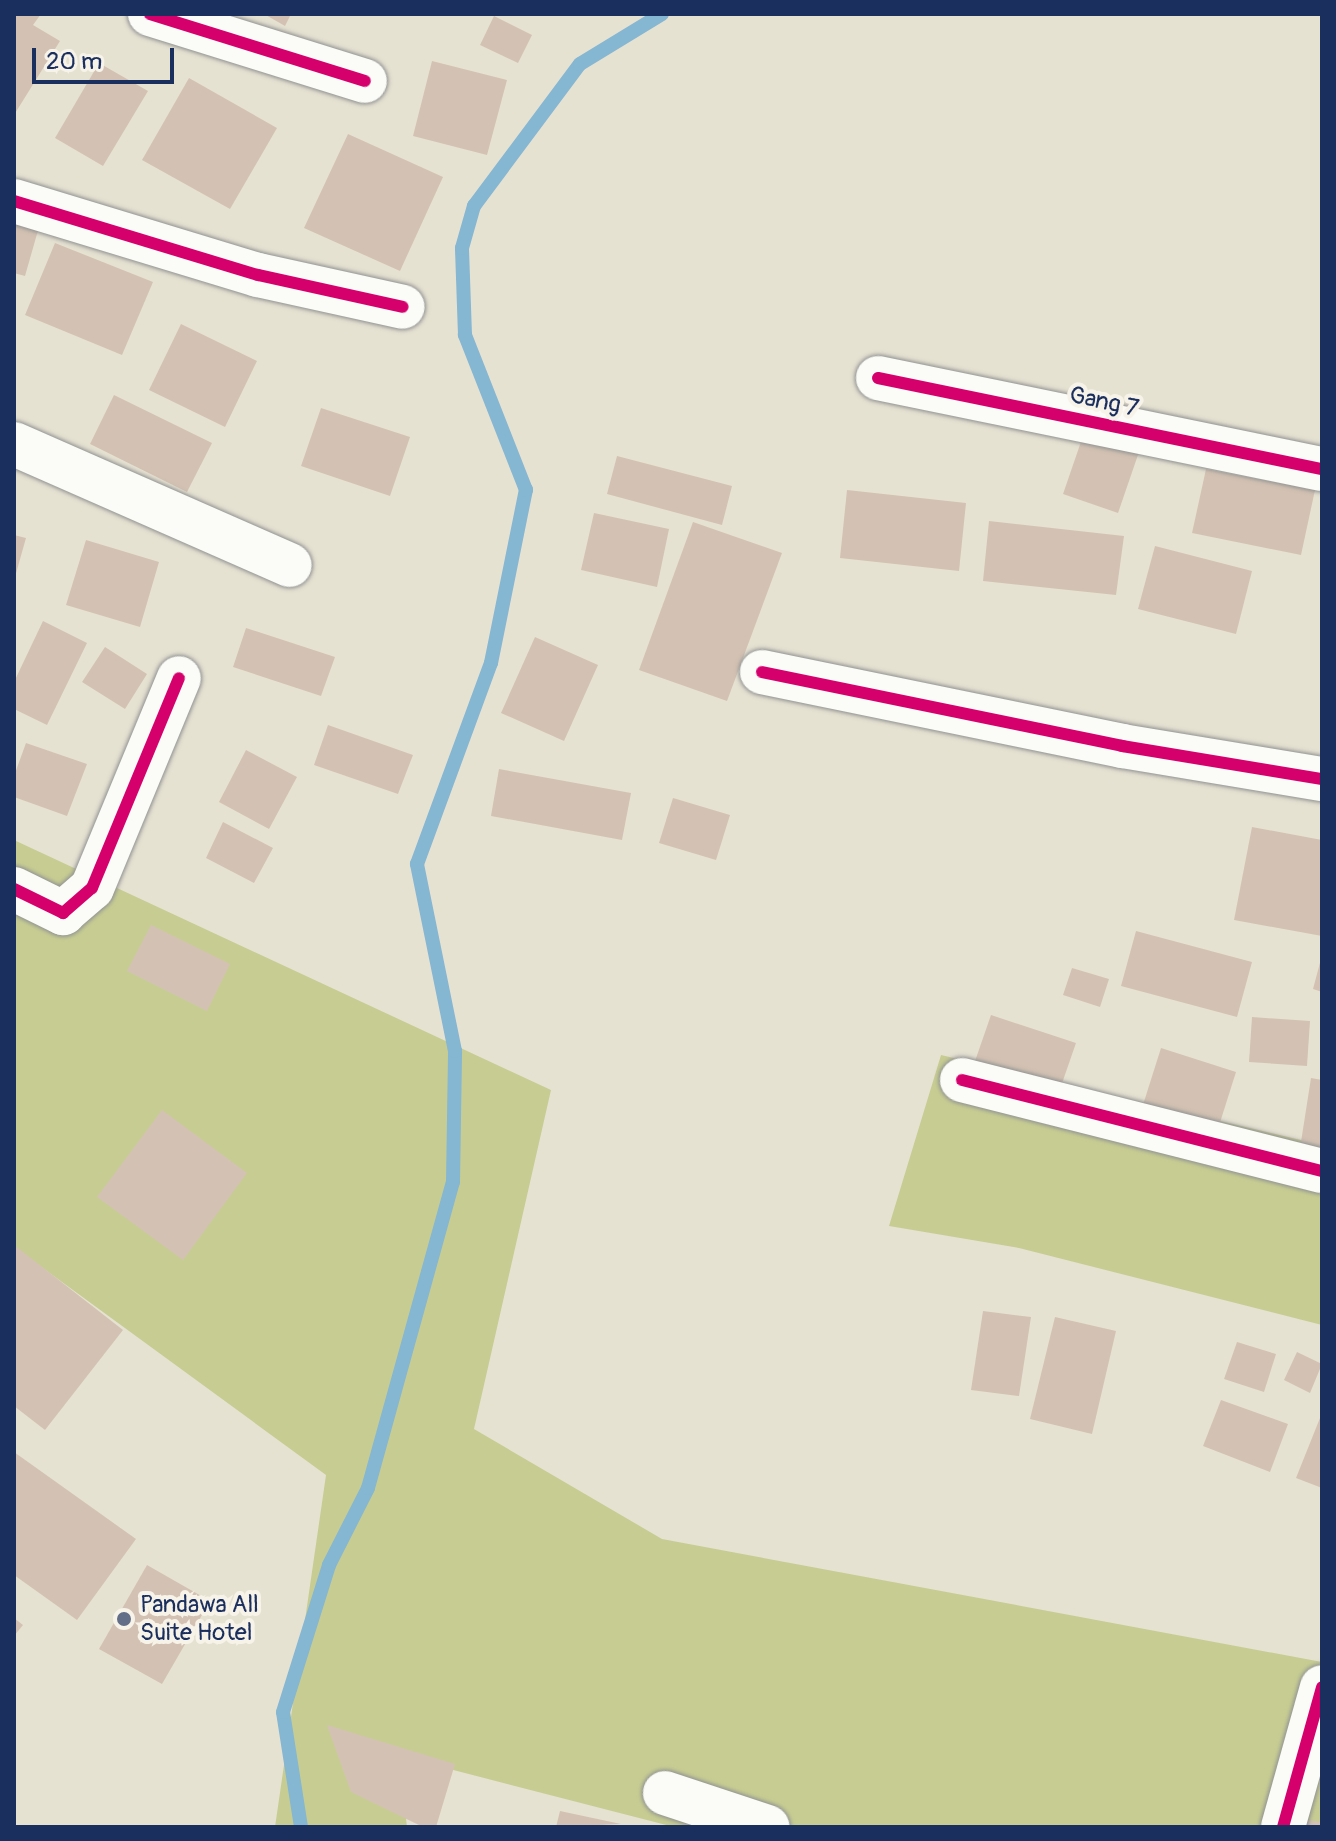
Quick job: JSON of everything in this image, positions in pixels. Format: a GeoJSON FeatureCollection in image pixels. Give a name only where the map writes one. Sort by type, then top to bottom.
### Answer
{"type":"FeatureCollection","features":[{"type":"Feature","properties":{"kind":"street"},"geometry":{"type":"LineString","coordinates":[[150,14],[365,81]]}},
{"type":"Feature","properties":{"kind":"street"},"geometry":{"type":"LineString","coordinates":[[14,201],[258,275],[403,307]]}},
{"type":"Feature","properties":{"kind":"street","name":"Gang 7"},"geometry":{"type":"LineString","coordinates":[[878,378],[1322,469]]}},
{"type":"Feature","properties":{"kind":"street"},"geometry":{"type":"LineString","coordinates":[[14,444],[290,565]]}},
{"type":"Feature","properties":{"kind":"street"},"geometry":{"type":"LineString","coordinates":[[762,672],[1122,746],[1322,779]]}},
{"type":"Feature","properties":{"kind":"street"},"geometry":{"type":"LineString","coordinates":[[14,889],[63,913],[92,888],[179,678]]}},
{"type":"Feature","properties":{"kind":"street"},"geometry":{"type":"LineString","coordinates":[[962,1080],[1322,1171]]}},
{"type":"Feature","properties":{"kind":"street"},"geometry":{"type":"LineString","coordinates":[[1283,1827],[1322,1687]]}},
{"type":"Feature","properties":{"kind":"street"},"geometry":{"type":"LineString","coordinates":[[665,1793],[768,1827]]}},
{"type":"Feature","properties":{"kind":"green space"},"geometry":{"type":"Polygon","coordinates":[[[14,840],[551,1090],[474,1429],[662,1539],[1322,1662],[1322,1827],[674,1827],[399,1756],[407,1827],[275,1827],[326,1475],[14,1247],[14,840]]]}},
{"type":"Feature","properties":{"kind":"green space"},"geometry":{"type":"Polygon","coordinates":[[[941,1055],[1322,1145],[1322,1325],[1019,1248],[889,1226],[941,1055]]]}},
{"type":"Feature","properties":{"kind":"building"},"geometry":{"type":"Polygon","coordinates":[[[14,14],[41,14],[33,25],[60,41],[14,115],[14,14]]]}},
{"type":"Feature","properties":{"kind":"building"},"geometry":{"type":"Polygon","coordinates":[[[264,14],[291,14],[285,26],[264,14]]]}},
{"type":"Feature","properties":{"kind":"building"},"geometry":{"type":"Polygon","coordinates":[[[494,16],[532,35],[518,63],[480,45],[494,16]]]}},
{"type":"Feature","properties":{"kind":"building"},"geometry":{"type":"Polygon","coordinates":[[[432,61],[507,80],[487,155],[413,136],[432,61]]]}},
{"type":"Feature","properties":{"kind":"building"},"geometry":{"type":"Polygon","coordinates":[[[99,63],[148,91],[103,166],[55,138],[99,63]]]}},
{"type":"Feature","properties":{"kind":"building"},"geometry":{"type":"Polygon","coordinates":[[[189,78],[277,128],[230,209],[142,160],[189,78]]]}},
{"type":"Feature","properties":{"kind":"building"},"geometry":{"type":"Polygon","coordinates":[[[348,134],[443,177],[400,271],[304,228],[348,134]]]}},
{"type":"Feature","properties":{"kind":"building"},"geometry":{"type":"Polygon","coordinates":[[[14,212],[41,220],[25,276],[14,273],[14,212]]]}},
{"type":"Feature","properties":{"kind":"building"},"geometry":{"type":"Polygon","coordinates":[[[55,243],[153,282],[122,355],[25,315],[55,243]]]}},
{"type":"Feature","properties":{"kind":"building"},"geometry":{"type":"Polygon","coordinates":[[[181,324],[257,361],[225,427],[149,390],[181,324]]]}},
{"type":"Feature","properties":{"kind":"building"},"geometry":{"type":"Polygon","coordinates":[[[114,395],[212,443],[187,492],[90,444],[114,395]]]}},
{"type":"Feature","properties":{"kind":"building"},"geometry":{"type":"Polygon","coordinates":[[[321,408],[410,437],[390,496],[301,466],[321,408]]]}},
{"type":"Feature","properties":{"kind":"building"},"geometry":{"type":"Polygon","coordinates":[[[1084,433],[1139,452],[1118,513],[1063,494],[1084,433]]]}},
{"type":"Feature","properties":{"kind":"building"},"geometry":{"type":"Polygon","coordinates":[[[617,456],[732,486],[722,525],[607,494],[617,456]]]}},
{"type":"Feature","properties":{"kind":"building"},"geometry":{"type":"Polygon","coordinates":[[[1206,469],[1315,490],[1301,555],[1192,533],[1206,469]]]}},
{"type":"Feature","properties":{"kind":"building"},"geometry":{"type":"Polygon","coordinates":[[[847,490],[966,503],[959,571],[840,558],[847,490]]]}},
{"type":"Feature","properties":{"kind":"building"},"geometry":{"type":"Polygon","coordinates":[[[594,513],[669,529],[657,587],[581,570],[594,513]]]}},
{"type":"Feature","properties":{"kind":"building"},"geometry":{"type":"Polygon","coordinates":[[[989,521],[1124,536],[1116,595],[983,581],[989,521]]]}},
{"type":"Feature","properties":{"kind":"building"},"geometry":{"type":"Polygon","coordinates":[[[693,522],[782,553],[727,701],[639,670],[693,522]]]}},
{"type":"Feature","properties":{"kind":"building"},"geometry":{"type":"Polygon","coordinates":[[[14,535],[26,538],[15,577],[14,576],[14,535]]]}},
{"type":"Feature","properties":{"kind":"building"},"geometry":{"type":"Polygon","coordinates":[[[86,540],[159,562],[140,627],[66,605],[86,540]]]}},
{"type":"Feature","properties":{"kind":"building"},"geometry":{"type":"Polygon","coordinates":[[[1155,546],[1252,571],[1236,634],[1138,609],[1155,546]]]}},
{"type":"Feature","properties":{"kind":"building"},"geometry":{"type":"Polygon","coordinates":[[[43,621],[87,643],[47,725],[14,709],[14,682],[43,621]]]}},
{"type":"Feature","properties":{"kind":"building"},"geometry":{"type":"Polygon","coordinates":[[[246,628],[335,657],[321,696],[233,667],[246,628]]]}},
{"type":"Feature","properties":{"kind":"building"},"geometry":{"type":"Polygon","coordinates":[[[535,637],[598,665],[564,741],[501,713],[535,637]]]}},
{"type":"Feature","properties":{"kind":"building"},"geometry":{"type":"Polygon","coordinates":[[[105,647],[147,674],[125,709],[82,682],[105,647]]]}},
{"type":"Feature","properties":{"kind":"building"},"geometry":{"type":"Polygon","coordinates":[[[328,725],[413,755],[398,794],[314,765],[328,725]]]}},
{"type":"Feature","properties":{"kind":"building"},"geometry":{"type":"Polygon","coordinates":[[[26,743],[87,764],[67,816],[14,797],[14,776],[26,743]]]}},
{"type":"Feature","properties":{"kind":"building"},"geometry":{"type":"Polygon","coordinates":[[[246,750],[297,777],[269,829],[219,802],[246,750]]]}},
{"type":"Feature","properties":{"kind":"building"},"geometry":{"type":"Polygon","coordinates":[[[499,769],[631,793],[622,840],[491,816],[499,769]]]}},
{"type":"Feature","properties":{"kind":"building"},"geometry":{"type":"Polygon","coordinates":[[[673,798],[730,815],[716,860],[659,843],[673,798]]]}},
{"type":"Feature","properties":{"kind":"building"},"geometry":{"type":"Polygon","coordinates":[[[223,822],[273,848],[254,883],[206,858],[223,822]]]}},
{"type":"Feature","properties":{"kind":"building"},"geometry":{"type":"Polygon","coordinates":[[[1252,827],[1322,840],[1322,936],[1234,920],[1252,827]]]}},
{"type":"Feature","properties":{"kind":"building"},"geometry":{"type":"Polygon","coordinates":[[[151,925],[230,964],[207,1011],[127,971],[151,925]]]}},
{"type":"Feature","properties":{"kind":"building"},"geometry":{"type":"Polygon","coordinates":[[[1136,931],[1252,962],[1237,1017],[1121,986],[1136,931]]]}},
{"type":"Feature","properties":{"kind":"building"},"geometry":{"type":"Polygon","coordinates":[[[1322,959],[1322,992],[1313,989],[1322,959]]]}},
{"type":"Feature","properties":{"kind":"building"},"geometry":{"type":"Polygon","coordinates":[[[1072,968],[1109,979],[1100,1007],[1063,995],[1072,968]]]}},
{"type":"Feature","properties":{"kind":"building"},"geometry":{"type":"Polygon","coordinates":[[[991,1015],[1076,1043],[1059,1092],[974,1064],[991,1015]]]}},
{"type":"Feature","properties":{"kind":"building"},"geometry":{"type":"Polygon","coordinates":[[[1252,1017],[1310,1021],[1307,1066],[1249,1062],[1252,1017]]]}},
{"type":"Feature","properties":{"kind":"building"},"geometry":{"type":"Polygon","coordinates":[[[1161,1048],[1236,1072],[1217,1132],[1142,1108],[1161,1048]]]}},
{"type":"Feature","properties":{"kind":"building"},"geometry":{"type":"Polygon","coordinates":[[[1311,1078],[1322,1080],[1322,1165],[1298,1161],[1311,1078]]]}},
{"type":"Feature","properties":{"kind":"building"},"geometry":{"type":"Polygon","coordinates":[[[162,1110],[247,1173],[183,1260],[97,1197],[162,1110]]]}},
{"type":"Feature","properties":{"kind":"building"},"geometry":{"type":"Polygon","coordinates":[[[14,1245],[123,1330],[45,1430],[14,1406],[14,1245]]]}},
{"type":"Feature","properties":{"kind":"building"},"geometry":{"type":"Polygon","coordinates":[[[983,1311],[1031,1317],[1019,1396],[971,1390],[983,1311]]]}},
{"type":"Feature","properties":{"kind":"building"},"geometry":{"type":"Polygon","coordinates":[[[1055,1317],[1116,1331],[1092,1434],[1030,1419],[1055,1317]]]}},
{"type":"Feature","properties":{"kind":"building"},"geometry":{"type":"Polygon","coordinates":[[[1237,1342],[1276,1354],[1264,1392],[1224,1379],[1237,1342]]]}},
{"type":"Feature","properties":{"kind":"building"},"geometry":{"type":"Polygon","coordinates":[[[1297,1352],[1322,1364],[1310,1393],[1284,1380],[1297,1352]]]}},
{"type":"Feature","properties":{"kind":"building"},"geometry":{"type":"Polygon","coordinates":[[[1221,1400],[1288,1424],[1270,1472],[1203,1446],[1221,1400]]]}},
{"type":"Feature","properties":{"kind":"building"},"geometry":{"type":"Polygon","coordinates":[[[1322,1413],[1322,1488],[1296,1478],[1322,1413]]]}},
{"type":"Feature","properties":{"kind":"building"},"geometry":{"type":"Polygon","coordinates":[[[14,1452],[136,1539],[77,1620],[14,1575],[14,1452]]]}},
{"type":"Feature","properties":{"kind":"building"},"geometry":{"type":"Polygon","coordinates":[[[147,1565],[210,1601],[162,1684],[99,1649],[147,1565]]]}},
{"type":"Feature","properties":{"kind":"building"},"geometry":{"type":"Polygon","coordinates":[[[14,1618],[23,1625],[14,1636],[14,1618]]]}},
{"type":"Feature","properties":{"kind":"building"},"geometry":{"type":"Polygon","coordinates":[[[327,1725],[455,1764],[436,1827],[423,1827],[351,1792],[327,1725]]]}},
{"type":"Feature","properties":{"kind":"building"},"geometry":{"type":"Polygon","coordinates":[[[560,1811],[621,1824],[556,1827],[560,1811]]]}},
{"type":"Feature","properties":{"kind":"building"},"geometry":{"type":"Polygon","coordinates":[[[1307,1820],[1322,1822],[1322,1827],[1306,1827],[1307,1820]]]}},
{"type":"Feature","properties":{"kind":"waterway"},"geometry":{"type":"LineString","coordinates":[[301,1827],[283,1712],[329,1565],[368,1488],[453,1182],[455,1051],[417,864],[491,663],[526,490],[465,335],[462,248],[474,206],[580,64],[662,14]]}},
{"type":"Feature","properties":{"kind":"cycle path"},"geometry":{"type":"LineString","coordinates":[[150,14],[365,81]]}},
{"type":"Feature","properties":{"kind":"cycle path"},"geometry":{"type":"LineString","coordinates":[[14,201],[258,275],[403,307]]}},
{"type":"Feature","properties":{"kind":"cycle path"},"geometry":{"type":"LineString","coordinates":[[878,378],[1322,469]]}},
{"type":"Feature","properties":{"kind":"cycle path"},"geometry":{"type":"LineString","coordinates":[[762,672],[1122,746],[1322,779]]}},
{"type":"Feature","properties":{"kind":"cycle path"},"geometry":{"type":"LineString","coordinates":[[14,889],[63,913],[92,888],[179,678]]}},
{"type":"Feature","properties":{"kind":"cycle path"},"geometry":{"type":"LineString","coordinates":[[962,1080],[1322,1171]]}},
{"type":"Feature","properties":{"kind":"cycle path"},"geometry":{"type":"LineString","coordinates":[[1283,1827],[1322,1687]]}},
{"type":"Feature","properties":{"kind":"place","name":"Pandawa All Suite Hotel"},"geometry":{"type":"Point","coordinates":[124,1619]}}]}
